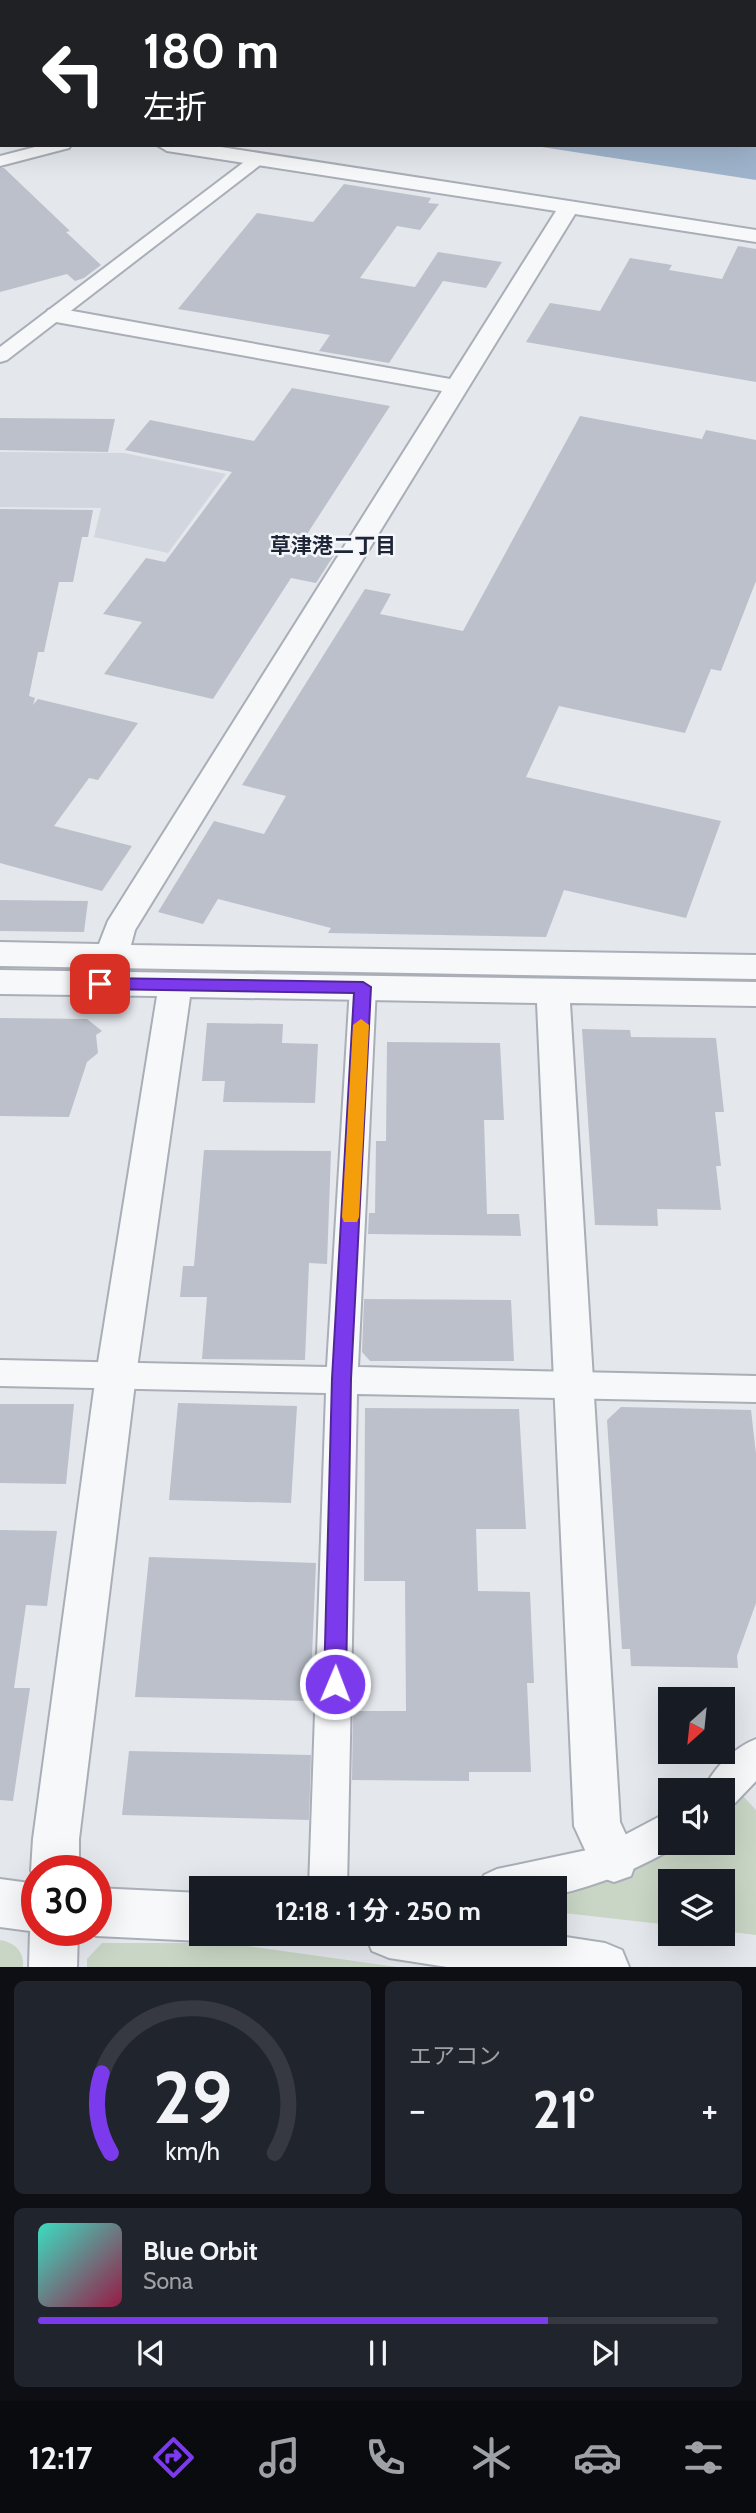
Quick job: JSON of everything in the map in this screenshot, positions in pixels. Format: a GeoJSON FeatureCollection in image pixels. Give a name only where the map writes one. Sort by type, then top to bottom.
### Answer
{"type":"FeatureCollection","features":[{"type":"Feature","properties":{"kind":"street"},"geometry":{"type":"LineString","coordinates":[[0,161],[55,147]]}},
{"type":"Feature","properties":{"kind":"street"},"geometry":{"type":"LineString","coordinates":[[180,147],[756,236]]}},
{"type":"Feature","properties":{"kind":"street"},"geometry":{"type":"LineString","coordinates":[[0,356],[258,159]]}},
{"type":"Feature","properties":{"kind":"street"},"geometry":{"type":"LineString","coordinates":[[112,955],[119,929],[569,207]]}},
{"type":"Feature","properties":{"kind":"street"},"geometry":{"type":"LineString","coordinates":[[56,315],[457,387]]}},
{"type":"Feature","properties":{"kind":"street"},"geometry":{"type":"LineString","coordinates":[[0,954],[756,967]]}},
{"type":"Feature","properties":{"kind":"street"},"geometry":{"type":"LineString","coordinates":[[0,982],[756,994]]}},
{"type":"Feature","properties":{"kind":"street"},"geometry":{"type":"LineString","coordinates":[[56,1855],[116,1375],[175,985]]}},
{"type":"Feature","properties":{"kind":"street"},"geometry":{"type":"LineString","coordinates":[[328,1876],[342,1379],[363,987]]}},
{"type":"Feature","properties":{"kind":"street"},"geometry":{"type":"LineString","coordinates":[[554,990],[597,1826],[614,1859]]}},
{"type":"Feature","properties":{"kind":"street"},"geometry":{"type":"LineString","coordinates":[[0,1373],[756,1388]]}},
{"type":"Feature","properties":{"kind":"street"},"geometry":{"type":"LineString","coordinates":[[734,1778],[756,1756]]}},
{"type":"Feature","properties":{"kind":"street"},"geometry":{"type":"LineString","coordinates":[[564,1876],[614,1859],[658,1837]]}},
{"type":"Feature","properties":{"kind":"street"},"geometry":{"type":"LineString","coordinates":[[0,1903],[21,1906]]}},
{"type":"Feature","properties":{"kind":"street"},"geometry":{"type":"LineString","coordinates":[[0,1912],[21,1910]]}},
{"type":"Feature","properties":{"kind":"street"},"geometry":{"type":"LineString","coordinates":[[112,1913],[189,1916]]}},
{"type":"Feature","properties":{"kind":"street"},"geometry":{"type":"LineString","coordinates":[[52,1967],[53,1946]]}},
{"type":"Feature","properties":{"kind":"street"},"geometry":{"type":"LineString","coordinates":[[467,1946],[604,1967]]}},
{"type":"Feature","properties":{"kind":"shaded area"},"geometry":{"type":"Polygon","coordinates":[[[0,452],[124,453],[226,474],[168,553],[94,537],[101,508],[0,507],[0,452]]]}},
{"type":"Feature","properties":{"kind":"green space"},"geometry":{"type":"Polygon","coordinates":[[[742,1795],[756,1810],[756,1935],[735,1932],[735,1869],[658,1869],[658,1924],[567,1913],[567,1892],[612,1878],[658,1854],[735,1855],[735,1801],[742,1795]]]}},
{"type":"Feature","properties":{"kind":"green space"},"geometry":{"type":"Polygon","coordinates":[[[0,1940],[18,1949],[23,1967],[0,1967],[0,1940]]]}},
{"type":"Feature","properties":{"kind":"green space"},"geometry":{"type":"Polygon","coordinates":[[[112,1943],[189,1943],[189,1946],[247,1946],[397,1967],[87,1967],[87,1959],[99,1946],[112,1946],[112,1943]]]}},
{"type":"Feature","properties":{"kind":"water"},"geometry":{"type":"Polygon","coordinates":[[[542,147],[756,147],[756,180],[542,147]]]}},
{"type":"Feature","properties":{"kind":"building"},"geometry":{"type":"Polygon","coordinates":[[[0,168],[4,168],[70,231],[66,232],[101,265],[84,278],[75,281],[67,274],[0,292],[0,168]]]}},
{"type":"Feature","properties":{"kind":"building"},"geometry":{"type":"Polygon","coordinates":[[[344,184],[431,198],[428,203],[439,204],[420,230],[397,226],[360,278],[415,287],[438,252],[502,262],[486,288],[443,281],[389,363],[319,351],[330,335],[178,309],[257,213],[313,222],[344,184]]]}},
{"type":"Feature","properties":{"kind":"building"},"geometry":{"type":"Polygon","coordinates":[[[738,246],[756,249],[756,382],[526,342],[550,303],[600,311],[630,258],[672,265],[669,270],[722,279],[738,246]]]}},
{"type":"Feature","properties":{"kind":"building"},"geometry":{"type":"Polygon","coordinates":[[[292,388],[390,406],[298,548],[334,555],[316,583],[291,578],[213,699],[104,674],[142,622],[103,614],[146,558],[165,562],[232,472],[125,450],[150,420],[254,441],[292,388]]]}},
{"type":"Feature","properties":{"kind":"building"},"geometry":{"type":"Polygon","coordinates":[[[580,416],[702,439],[706,430],[756,440],[756,581],[721,671],[711,669],[685,733],[559,706],[526,777],[721,821],[686,918],[564,890],[546,937],[328,933],[331,928],[218,899],[203,924],[158,912],[214,821],[264,834],[286,796],[242,785],[365,589],[391,594],[380,614],[463,631],[580,416]]]}},
{"type":"Feature","properties":{"kind":"building"},"geometry":{"type":"Polygon","coordinates":[[[0,418],[115,419],[108,452],[0,450],[0,418]]]}},
{"type":"Feature","properties":{"kind":"building"},"geometry":{"type":"Polygon","coordinates":[[[0,509],[93,510],[88,537],[82,537],[73,582],[59,582],[44,652],[38,652],[29,696],[35,698],[33,705],[38,699],[138,723],[98,780],[89,778],[54,826],[132,846],[102,891],[0,863],[0,509]]]}},
{"type":"Feature","properties":{"kind":"building"},"geometry":{"type":"Polygon","coordinates":[[[0,900],[88,901],[84,932],[0,931],[0,900]]]}},
{"type":"Feature","properties":{"kind":"building"},"geometry":{"type":"Polygon","coordinates":[[[0,1018],[87,1019],[102,1031],[96,1035],[98,1053],[87,1062],[69,1117],[0,1116],[0,1018]]]}},
{"type":"Feature","properties":{"kind":"building"},"geometry":{"type":"Polygon","coordinates":[[[207,1023],[283,1024],[282,1043],[318,1044],[315,1103],[223,1102],[225,1081],[202,1081],[207,1023]]]}},
{"type":"Feature","properties":{"kind":"building"},"geometry":{"type":"Polygon","coordinates":[[[582,1029],[630,1030],[631,1037],[716,1038],[724,1112],[715,1112],[721,1166],[716,1166],[721,1210],[657,1209],[658,1226],[595,1225],[582,1029]]]}},
{"type":"Feature","properties":{"kind":"building"},"geometry":{"type":"Polygon","coordinates":[[[387,1042],[500,1043],[504,1120],[484,1120],[487,1214],[519,1214],[521,1236],[368,1234],[369,1213],[375,1213],[376,1141],[386,1141],[387,1042]]]}},
{"type":"Feature","properties":{"kind":"building"},"geometry":{"type":"Polygon","coordinates":[[[204,1150],[331,1151],[327,1264],[309,1263],[305,1360],[202,1359],[207,1297],[180,1297],[183,1266],[194,1266],[204,1150]]]}},
{"type":"Feature","properties":{"kind":"building"},"geometry":{"type":"Polygon","coordinates":[[[364,1299],[511,1300],[514,1361],[370,1361],[362,1352],[364,1299]]]}},
{"type":"Feature","properties":{"kind":"building"},"geometry":{"type":"Polygon","coordinates":[[[178,1403],[297,1406],[291,1503],[169,1500],[178,1403]]]}},
{"type":"Feature","properties":{"kind":"building"},"geometry":{"type":"Polygon","coordinates":[[[0,1404],[74,1404],[66,1484],[0,1483],[0,1404]]]}},
{"type":"Feature","properties":{"kind":"building"},"geometry":{"type":"Polygon","coordinates":[[[621,1407],[751,1410],[756,1454],[756,1603],[737,1656],[738,1668],[631,1666],[630,1649],[622,1649],[607,1420],[621,1407]]]}},
{"type":"Feature","properties":{"kind":"building"},"geometry":{"type":"Polygon","coordinates":[[[365,1408],[519,1409],[526,1529],[476,1529],[478,1591],[530,1592],[534,1683],[527,1683],[531,1772],[469,1772],[469,1781],[352,1780],[353,1711],[406,1711],[405,1581],[364,1581],[365,1408]]]}},
{"type":"Feature","properties":{"kind":"building"},"geometry":{"type":"Polygon","coordinates":[[[0,1530],[57,1531],[47,1606],[26,1605],[14,1688],[30,1688],[13,1801],[0,1800],[0,1530]]]}},
{"type":"Feature","properties":{"kind":"building"},"geometry":{"type":"Polygon","coordinates":[[[149,1557],[316,1563],[310,1701],[135,1697],[149,1557]]]}},
{"type":"Feature","properties":{"kind":"building"},"geometry":{"type":"Polygon","coordinates":[[[129,1751],[311,1755],[309,1820],[122,1815],[129,1751]]]}},
{"type":"Feature","properties":{"kind":"slow traffic"},"geometry":{"type":"LineString","coordinates":[[350,1217],[361,1025]]}},
{"type":"Feature","properties":{"kind":"district","name":"草津港二丁目"},"geometry":{"type":"Point","coordinates":[333,546]}},
{"type":"Feature","properties":{"kind":"route"},"geometry":{"type":"LineString","coordinates":[[100,984],[363,987],[342,1379],[335,1684]]}}]}
